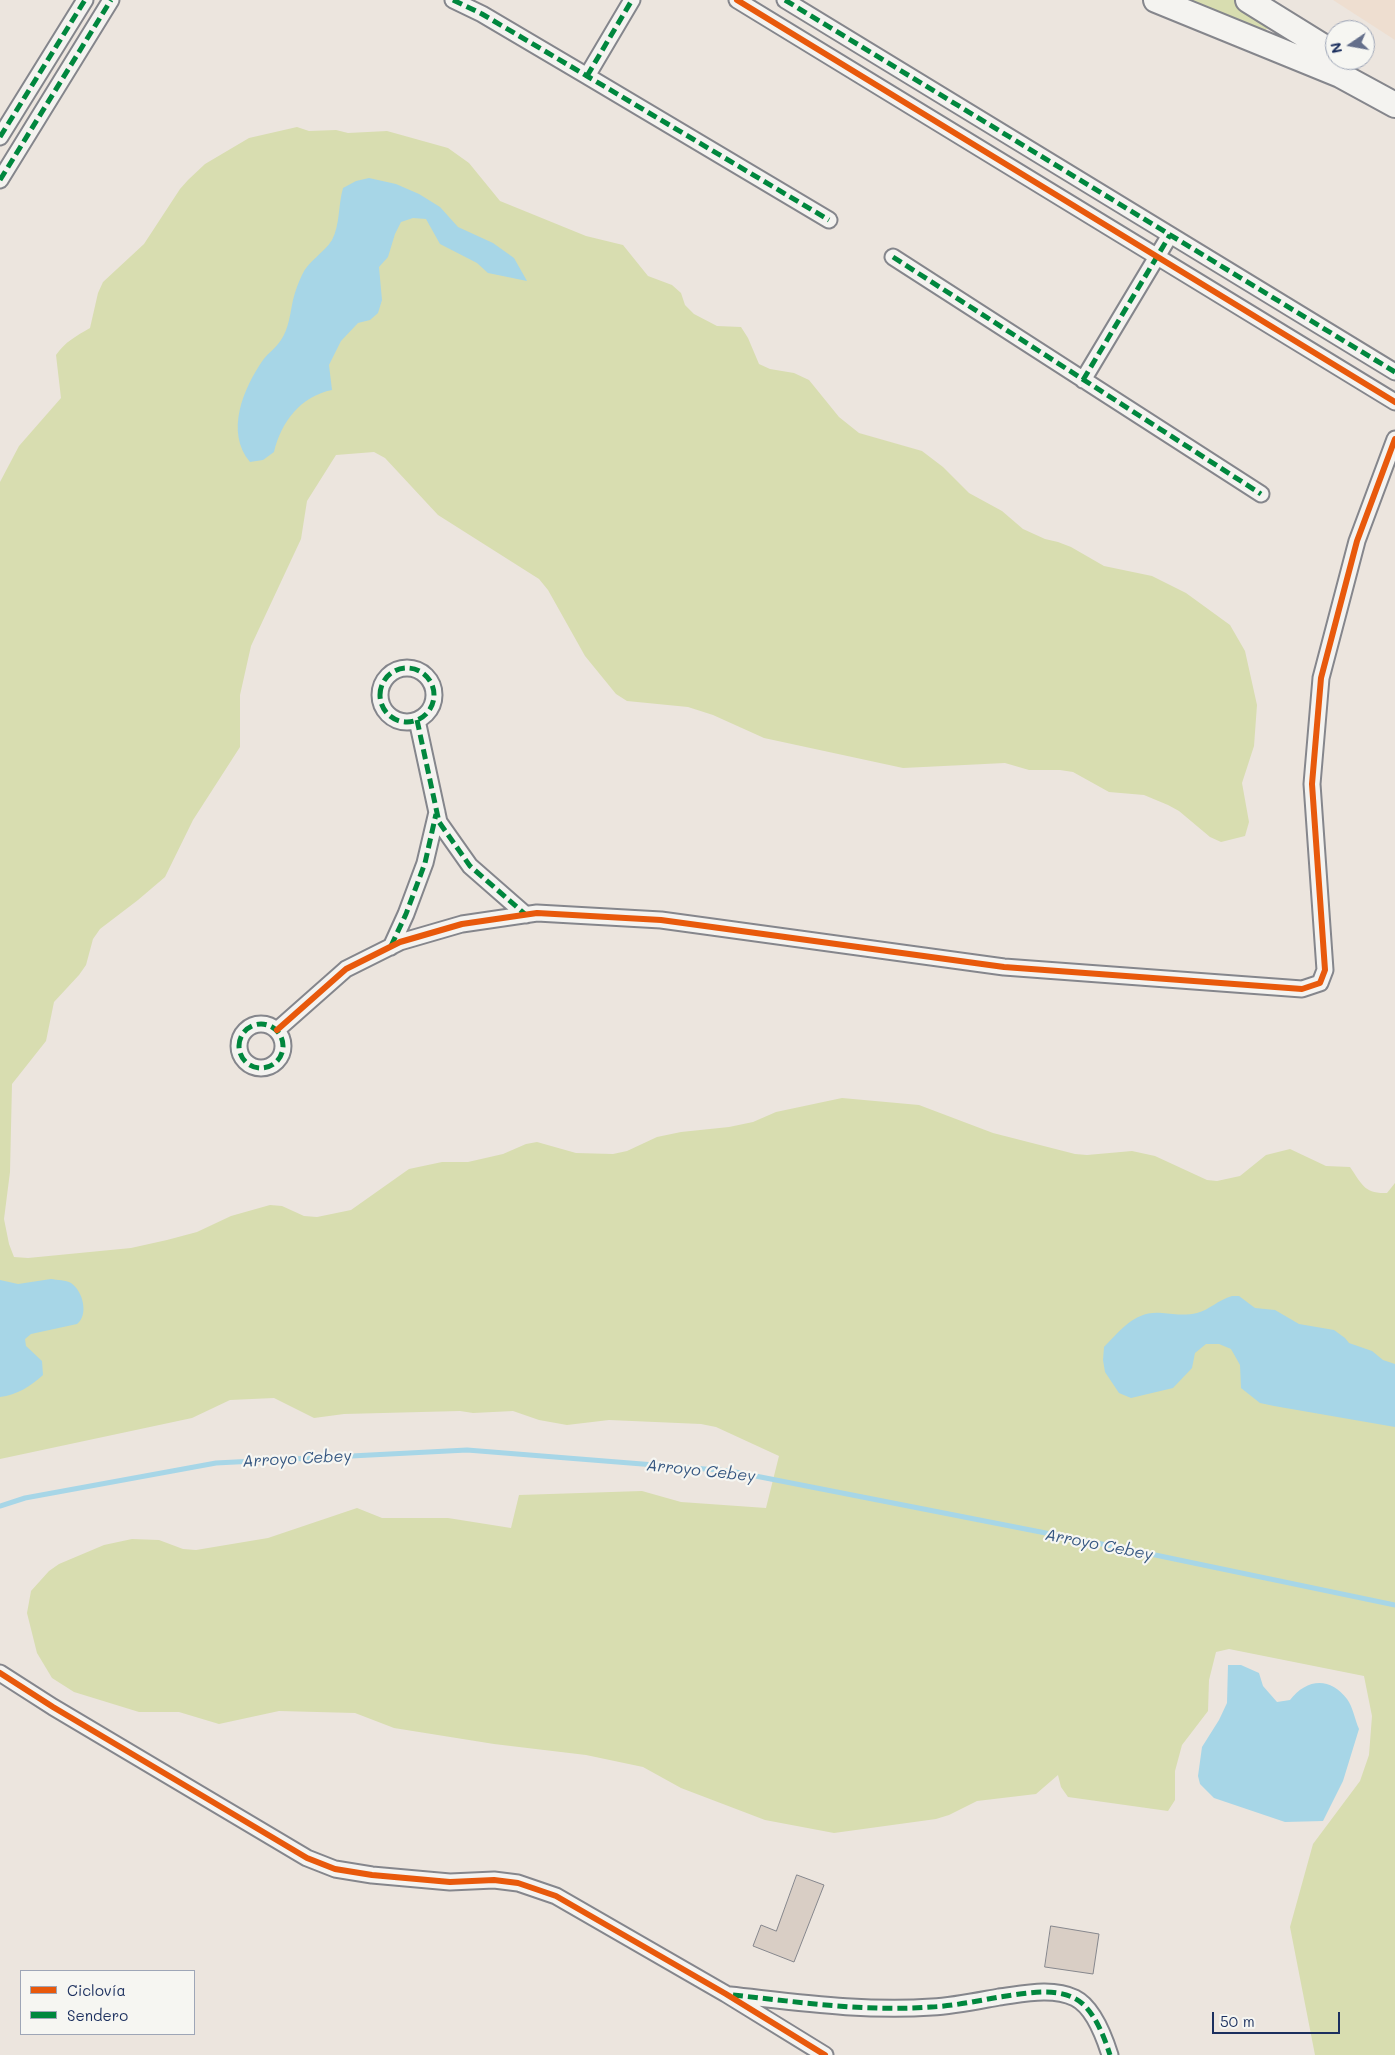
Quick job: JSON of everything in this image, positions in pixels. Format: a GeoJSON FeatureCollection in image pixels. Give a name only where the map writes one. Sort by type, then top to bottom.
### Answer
{"type":"FeatureCollection","features":[{"type":"Feature","properties":{"kind":"main road"},"geometry":{"type":"LineString","coordinates":[[1156,0],[1340,75],[1395,105]]}},
{"type":"Feature","properties":{"kind":"main road"},"geometry":{"type":"LineString","coordinates":[[1248,0],[1325,48]]}},
{"type":"Feature","properties":{"kind":"main road"},"geometry":{"type":"LineString","coordinates":[[1360,70],[1395,92]]}},
{"type":"Feature","properties":{"kind":"street"},"geometry":{"type":"LineString","coordinates":[[0,137],[85,0]]}},
{"type":"Feature","properties":{"kind":"street"},"geometry":{"type":"LineString","coordinates":[[0,180],[111,0]]}},
{"type":"Feature","properties":{"kind":"street"},"geometry":{"type":"LineString","coordinates":[[453,0],[482,14],[829,220]]}},
{"type":"Feature","properties":{"kind":"street"},"geometry":{"type":"LineString","coordinates":[[587,76],[632,0]]}},
{"type":"Feature","properties":{"kind":"street"},"geometry":{"type":"LineString","coordinates":[[737,0],[1395,402]]}},
{"type":"Feature","properties":{"kind":"street"},"geometry":{"type":"LineString","coordinates":[[785,0],[1395,372]]}},
{"type":"Feature","properties":{"kind":"street"},"geometry":{"type":"LineString","coordinates":[[1083,380],[1170,235]]}},
{"type":"Feature","properties":{"kind":"street"},"geometry":{"type":"LineString","coordinates":[[892,257],[1261,494]]}},
{"type":"Feature","properties":{"kind":"street"},"geometry":{"type":"LineString","coordinates":[[277,1030],[346,969],[400,942],[462,924],[537,913],[660,920],[1004,967],[1302,989],[1320,984],[1325,970],[1312,784],[1321,678],[1357,541],[1395,439]]}},
{"type":"Feature","properties":{"kind":"street"},"geometry":{"type":"LineString","coordinates":[[417,720],[439,822],[470,866],[526,915]]}},
{"type":"Feature","properties":{"kind":"street"},"geometry":{"type":"LineString","coordinates":[[391,947],[406,914],[425,863],[437,812]]}},
{"type":"Feature","properties":{"kind":"street"},"geometry":{"type":"LineString","coordinates":[[0,1673],[307,1858],[335,1869],[372,1875],[450,1882],[494,1880],[518,1883],[556,1896],[726,1994],[825,2055]]}},
{"type":"Feature","properties":{"kind":"street"},"geometry":{"type":"LineString","coordinates":[[726,1994],[843,2006],[894,2008],[932,2007],[1032,1992],[1060,1993],[1076,1999],[1091,2012],[1110,2055]]}},
{"type":"Feature","properties":{"kind":"shaded area"},"geometry":{"type":"Polygon","coordinates":[[[1333,0],[1395,0],[1395,40],[1375,27],[1375,20],[1364,20],[1333,0]]]}},
{"type":"Feature","properties":{"kind":"green space"},"geometry":{"type":"Polygon","coordinates":[[[1179,0],[1237,0],[1270,27],[1262,32],[1179,0]]]}},
{"type":"Feature","properties":{"kind":"green space"},"geometry":{"type":"Polygon","coordinates":[[[297,127],[309,131],[336,130],[348,133],[387,131],[448,148],[469,163],[500,201],[586,236],[623,245],[648,276],[672,285],[681,293],[685,305],[694,314],[717,326],[741,327],[759,364],[770,369],[794,373],[809,380],[839,417],[859,433],[922,451],[943,467],[969,493],[1002,511],[1023,529],[1045,539],[1071,547],[1104,566],[1152,576],[1186,593],[1230,625],[1245,651],[1257,705],[1254,746],[1242,783],[1249,822],[1245,836],[1221,842],[1210,837],[1179,811],[1168,805],[1144,795],[1109,792],[1073,772],[1029,770],[1005,763],[903,768],[764,738],[713,715],[688,707],[627,701],[616,694],[585,656],[548,590],[539,579],[438,515],[385,458],[374,452],[336,455],[307,501],[301,539],[251,646],[240,695],[240,747],[193,820],[165,877],[100,929],[93,939],[86,965],[54,1002],[46,1041],[12,1084],[10,1172],[4,1219],[9,1244],[14,1257],[28,1258],[131,1248],[197,1232],[231,1216],[270,1205],[282,1206],[304,1216],[317,1217],[351,1210],[409,1169],[442,1162],[468,1162],[503,1154],[526,1144],[537,1142],[576,1153],[613,1154],[627,1151],[657,1137],[753,1122],[776,1112],[842,1098],[919,1105],[993,1133],[1075,1154],[1087,1155],[1132,1151],[1155,1156],[1207,1180],[1217,1181],[1240,1176],[1266,1155],[1290,1149],[1326,1166],[1350,1167],[1364,1187],[1373,1192],[1387,1193],[1395,1183],[1395,2055],[1315,2055],[1290,1927],[1313,1844],[1360,1781],[1369,1755],[1372,1716],[1364,1676],[1229,1649],[1216,1652],[1209,1680],[1208,1711],[1182,1745],[1175,1771],[1175,1800],[1168,1811],[1068,1797],[1061,1787],[1058,1775],[1036,1794],[977,1801],[949,1815],[936,1819],[834,1833],[765,1820],[681,1788],[643,1767],[586,1755],[494,1744],[394,1728],[355,1713],[279,1711],[219,1724],[179,1712],[139,1712],[74,1692],[52,1678],[37,1653],[27,1613],[31,1591],[49,1571],[59,1564],[104,1545],[132,1539],[159,1540],[183,1549],[196,1550],[268,1538],[357,1508],[382,1518],[448,1518],[511,1528],[519,1495],[642,1491],[681,1502],[766,1508],[779,1456],[716,1427],[701,1424],[609,1420],[567,1425],[539,1420],[513,1411],[344,1414],[314,1418],[274,1398],[230,1400],[192,1418],[0,1459],[0,482],[19,446],[61,398],[56,355],[59,350],[90,328],[98,293],[103,282],[144,244],[180,189],[205,164],[249,138],[297,127]]]}},
{"type":"Feature","properties":{"kind":"water"},"geometry":{"type":"Polygon","coordinates":[[[369,178],[396,184],[419,194],[440,207],[458,227],[493,243],[514,258],[527,281],[488,273],[477,263],[440,244],[426,219],[413,218],[401,222],[388,257],[379,267],[382,300],[378,313],[370,320],[358,323],[341,341],[329,365],[332,390],[321,393],[302,404],[287,421],[274,452],[263,460],[250,462],[243,450],[238,424],[240,411],[249,384],[263,360],[277,346],[286,331],[293,300],[305,270],[325,249],[335,234],[343,188],[356,181],[369,178]]]}},
{"type":"Feature","properties":{"kind":"water"},"geometry":{"type":"Polygon","coordinates":[[[51,1279],[67,1281],[79,1292],[84,1309],[81,1320],[77,1324],[31,1334],[25,1339],[26,1346],[42,1361],[43,1375],[23,1389],[0,1397],[0,1280],[18,1284],[51,1279]]]}},
{"type":"Feature","properties":{"kind":"water"},"geometry":{"type":"Polygon","coordinates":[[[1232,1296],[1239,1296],[1255,1308],[1275,1310],[1299,1324],[1334,1330],[1349,1343],[1372,1351],[1383,1360],[1395,1364],[1395,1427],[1260,1403],[1241,1388],[1240,1365],[1231,1349],[1219,1344],[1206,1344],[1195,1353],[1192,1368],[1173,1388],[1131,1398],[1119,1393],[1105,1372],[1103,1360],[1104,1347],[1129,1322],[1152,1313],[1184,1315],[1197,1313],[1232,1296]]]}},
{"type":"Feature","properties":{"kind":"water"},"geometry":{"type":"Polygon","coordinates":[[[1228,1665],[1241,1665],[1259,1673],[1263,1686],[1277,1702],[1290,1700],[1303,1688],[1318,1683],[1333,1686],[1349,1702],[1359,1729],[1343,1781],[1323,1821],[1285,1822],[1214,1798],[1200,1784],[1198,1776],[1202,1747],[1227,1703],[1228,1665]]]}},
{"type":"Feature","properties":{"kind":"building"},"geometry":{"type":"Polygon","coordinates":[[[797,1875],[824,1885],[794,1962],[753,1946],[761,1925],[776,1931],[797,1875]]]}},
{"type":"Feature","properties":{"kind":"building"},"geometry":{"type":"Polygon","coordinates":[[[1051,1926],[1099,1934],[1093,1974],[1045,1967],[1051,1926]]]}},
{"type":"Feature","properties":{"kind":"waterway","name":"Arroyo Cebey"},"geometry":{"type":"LineString","coordinates":[[0,1506],[25,1498],[216,1463],[467,1450],[730,1471],[1117,1547],[1395,1605]]}},
{"type":"Feature","properties":{"kind":"marked path"},"geometry":{"type":"LineString","coordinates":[[0,137],[85,0]]}},
{"type":"Feature","properties":{"kind":"marked path"},"geometry":{"type":"LineString","coordinates":[[0,180],[111,0]]}},
{"type":"Feature","properties":{"kind":"marked path"},"geometry":{"type":"LineString","coordinates":[[453,0],[482,14],[829,220]]}},
{"type":"Feature","properties":{"kind":"marked path"},"geometry":{"type":"LineString","coordinates":[[587,76],[632,0]]}},
{"type":"Feature","properties":{"kind":"marked path"},"geometry":{"type":"LineString","coordinates":[[785,0],[1395,372]]}},
{"type":"Feature","properties":{"kind":"marked path"},"geometry":{"type":"LineString","coordinates":[[1083,380],[1170,235]]}},
{"type":"Feature","properties":{"kind":"marked path"},"geometry":{"type":"LineString","coordinates":[[893,257],[1261,494]]}},
{"type":"Feature","properties":{"kind":"marked path"},"geometry":{"type":"LineString","coordinates":[[407,668],[417,670],[426,676],[432,685],[434,695],[432,705],[426,714],[417,720],[407,722],[397,720],[388,714],[382,705],[380,695],[382,685],[388,676],[397,670],[407,668]]}},
{"type":"Feature","properties":{"kind":"marked path"},"geometry":{"type":"LineString","coordinates":[[417,720],[439,822],[470,866],[526,915]]}},
{"type":"Feature","properties":{"kind":"marked path"},"geometry":{"type":"LineString","coordinates":[[391,946],[406,914],[425,863],[436,814]]}},
{"type":"Feature","properties":{"kind":"marked path"},"geometry":{"type":"LineString","coordinates":[[265,1024],[277,1030],[282,1037],[283,1046],[282,1055],[277,1062],[270,1067],[257,1068],[249,1065],[242,1058],[239,1042],[242,1034],[249,1027],[265,1024]]}},
{"type":"Feature","properties":{"kind":"marked path"},"geometry":{"type":"LineString","coordinates":[[733,1995],[857,2007],[907,2008],[948,2006],[1027,1993],[1056,1993],[1074,1998],[1087,2008],[1101,2031],[1110,2055]]}},
{"type":"Feature","properties":{"kind":"cycle path"},"geometry":{"type":"LineString","coordinates":[[737,0],[1395,402]]}},
{"type":"Feature","properties":{"kind":"cycle path"},"geometry":{"type":"LineString","coordinates":[[277,1030],[346,969],[400,942],[462,924],[537,913],[661,920],[1004,967],[1302,989],[1320,983],[1325,970],[1312,784],[1321,678],[1357,541],[1395,439]]}},
{"type":"Feature","properties":{"kind":"cycle path"},"geometry":{"type":"LineString","coordinates":[[0,1673],[53,1707],[307,1858],[335,1869],[372,1875],[450,1882],[494,1880],[518,1883],[556,1896],[726,1994],[825,2055]]}}]}
